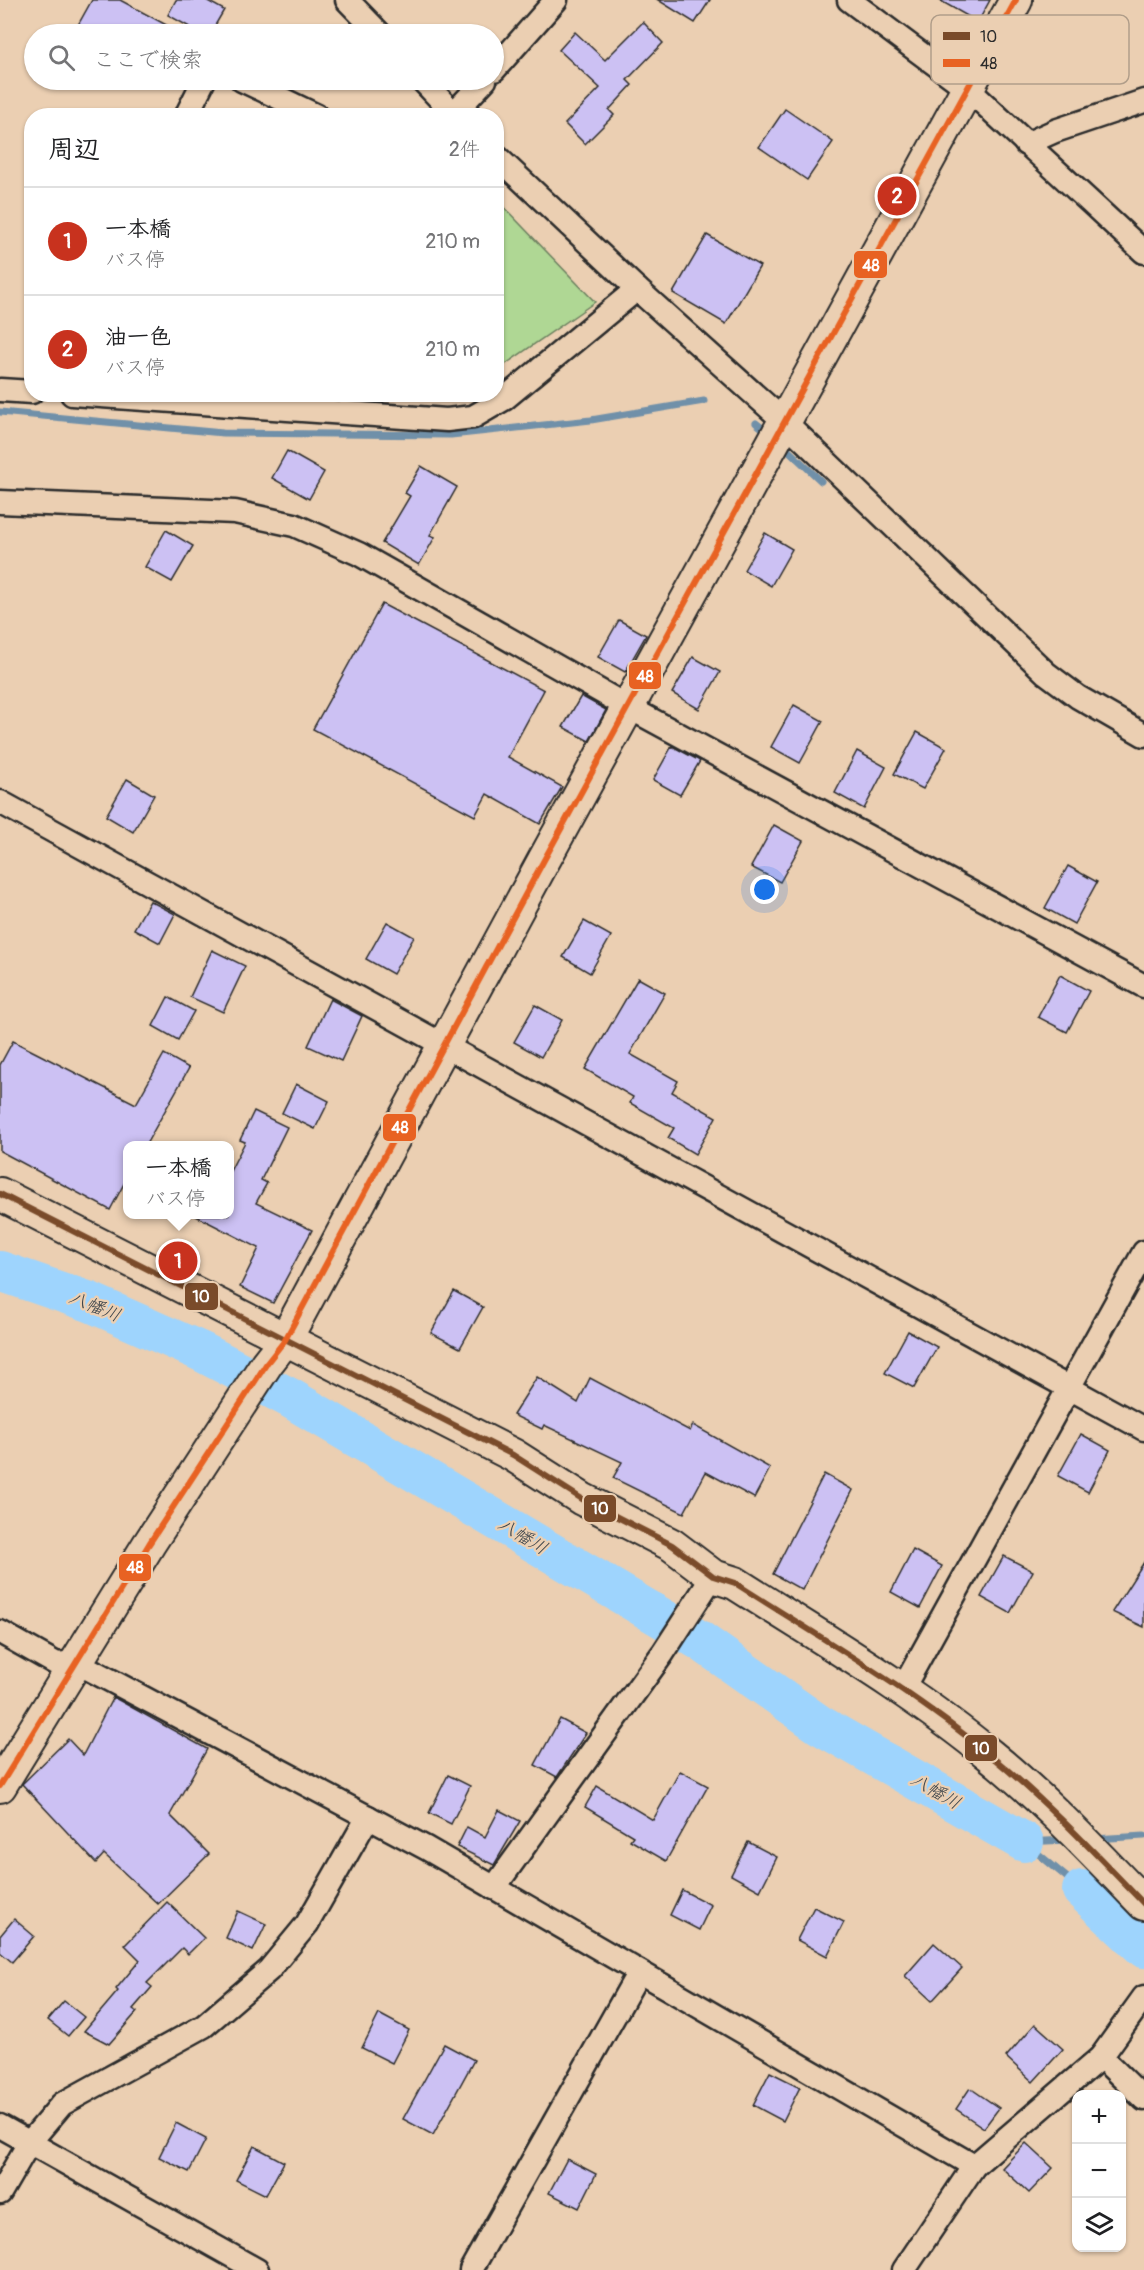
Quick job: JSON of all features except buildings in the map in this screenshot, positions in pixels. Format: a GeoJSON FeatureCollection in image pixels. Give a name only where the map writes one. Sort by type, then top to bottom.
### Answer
{"type":"FeatureCollection","features":[{"type":"Feature","properties":{"kind":"street"},"geometry":{"type":"LineString","coordinates":[[347,0],[370,24]]}},
{"type":"Feature","properties":{"kind":"street"},"geometry":{"type":"LineString","coordinates":[[504,59],[556,0]]}},
{"type":"Feature","properties":{"kind":"street"},"geometry":{"type":"LineString","coordinates":[[849,0],[931,61]]}},
{"type":"Feature","properties":{"kind":"street"},"geometry":{"type":"LineString","coordinates":[[1008,15],[1016,0]]}},
{"type":"Feature","properties":{"kind":"street"},"geometry":{"type":"LineString","coordinates":[[962,84],[1144,252]]}},
{"type":"Feature","properties":{"kind":"street"},"geometry":{"type":"LineString","coordinates":[[0,1786],[76,1662],[276,1351],[969,84]]}},
{"type":"Feature","properties":{"kind":"street"},"geometry":{"type":"LineString","coordinates":[[190,108],[199,90]]}},
{"type":"Feature","properties":{"kind":"street"},"geometry":{"type":"LineString","coordinates":[[263,90],[300,108]]}},
{"type":"Feature","properties":{"kind":"street"},"geometry":{"type":"LineString","coordinates":[[432,90],[449,108]]}},
{"type":"Feature","properties":{"kind":"street"},"geometry":{"type":"LineString","coordinates":[[460,108],[476,90]]}},
{"type":"Feature","properties":{"kind":"street"},"geometry":{"type":"LineString","coordinates":[[1026,144],[1055,131],[1144,101]]}},
{"type":"Feature","properties":{"kind":"street"},"geometry":{"type":"LineString","coordinates":[[504,164],[637,289],[785,422],[1046,673],[1078,697],[1144,735]]}},
{"type":"Feature","properties":{"kind":"street"},"geometry":{"type":"LineString","coordinates":[[504,399],[637,289]]}},
{"type":"Feature","properties":{"kind":"street"},"geometry":{"type":"LineString","coordinates":[[0,390],[24,392]]}},
{"type":"Feature","properties":{"kind":"street"},"geometry":{"type":"LineString","coordinates":[[273,402],[447,420],[473,417],[499,402]]}},
{"type":"Feature","properties":{"kind":"street"},"geometry":{"type":"LineString","coordinates":[[0,502],[235,512],[294,525],[359,554],[628,707],[1144,987]]}},
{"type":"Feature","properties":{"kind":"street"},"geometry":{"type":"LineString","coordinates":[[0,802],[1144,1429]]}},
{"type":"Feature","properties":{"kind":"street"},"geometry":{"type":"LineString","coordinates":[[0,1194],[276,1351],[513,1455],[582,1499],[672,1545],[713,1576],[735,1583],[902,1690],[991,1756],[1078,1836],[1144,1904]]}},
{"type":"Feature","properties":{"kind":"street"},"geometry":{"type":"LineString","coordinates":[[902,1690],[1144,1252]]}},
{"type":"Feature","properties":{"kind":"street"},"geometry":{"type":"LineString","coordinates":[[494,1888],[663,1653],[713,1576]]}},
{"type":"Feature","properties":{"kind":"street"},"geometry":{"type":"LineString","coordinates":[[0,1632],[57,1664],[76,1662],[368,1817],[974,2166]]}},
{"type":"Feature","properties":{"kind":"street"},"geometry":{"type":"LineString","coordinates":[[0,2193],[29,2143],[62,2104],[204,2026],[269,1970],[308,1924],[368,1817]]}},
{"type":"Feature","properties":{"kind":"street"},"geometry":{"type":"LineString","coordinates":[[471,2270],[639,1972]]}},
{"type":"Feature","properties":{"kind":"street"},"geometry":{"type":"LineString","coordinates":[[904,2270],[974,2166],[1101,2057],[1144,1997]]}},
{"type":"Feature","properties":{"kind":"street"},"geometry":{"type":"LineString","coordinates":[[1101,2057],[1144,2099]]}},
{"type":"Feature","properties":{"kind":"street"},"geometry":{"type":"LineString","coordinates":[[0,2126],[258,2270]]}},
{"type":"Feature","properties":{"kind":"green space"},"geometry":{"type":"Polygon","coordinates":[[[504,207],[595,302],[504,365],[504,207]]]}},
{"type":"Feature","properties":{"kind":"waterway"},"geometry":{"type":"LineString","coordinates":[[0,412],[223,433],[451,435],[591,420],[704,401]]}},
{"type":"Feature","properties":{"kind":"waterway"},"geometry":{"type":"LineString","coordinates":[[756,423],[766,431]]}},
{"type":"Feature","properties":{"kind":"waterway"},"geometry":{"type":"LineString","coordinates":[[788,450],[821,481]]}},
{"type":"Feature","properties":{"kind":"waterway","name":"八幡川"},"geometry":{"type":"LineString","coordinates":[[0,1271],[90,1302],[202,1352],[290,1398],[699,1640],[820,1725],[1024,1842]]}},
{"type":"Feature","properties":{"kind":"waterway"},"geometry":{"type":"LineString","coordinates":[[1094,1839],[1144,1836]]}},
{"type":"Feature","properties":{"kind":"waterway"},"geometry":{"type":"LineString","coordinates":[[1068,1840],[1024,1842],[1082,1890]]}},
{"type":"Feature","properties":{"kind":"waterway"},"geometry":{"type":"LineString","coordinates":[[1082,1890],[1144,1948]]}},
{"type":"Feature","properties":{"kind":"transit line","name":"48"},"geometry":{"type":"LineString","coordinates":[[1008,15],[1016,0]]}},
{"type":"Feature","properties":{"kind":"transit line","name":"48"},"geometry":{"type":"LineString","coordinates":[[0,1786],[149,1544],[267,1363],[285,1340],[544,860],[970,84]]}},
{"type":"Feature","properties":{"kind":"transit line","name":"10"},"geometry":{"type":"LineString","coordinates":[[0,1194],[513,1455],[582,1499],[672,1545],[713,1576],[735,1583],[865,1665],[961,1732],[1051,1809],[1144,1904]]}},
{"type":"Feature","properties":{"kind":"place","name":"油一色"},"geometry":{"type":"Point","coordinates":[897,196]}},
{"type":"Feature","properties":{"kind":"place","name":"一本橋"},"geometry":{"type":"Point","coordinates":[178,1261]}}]}
